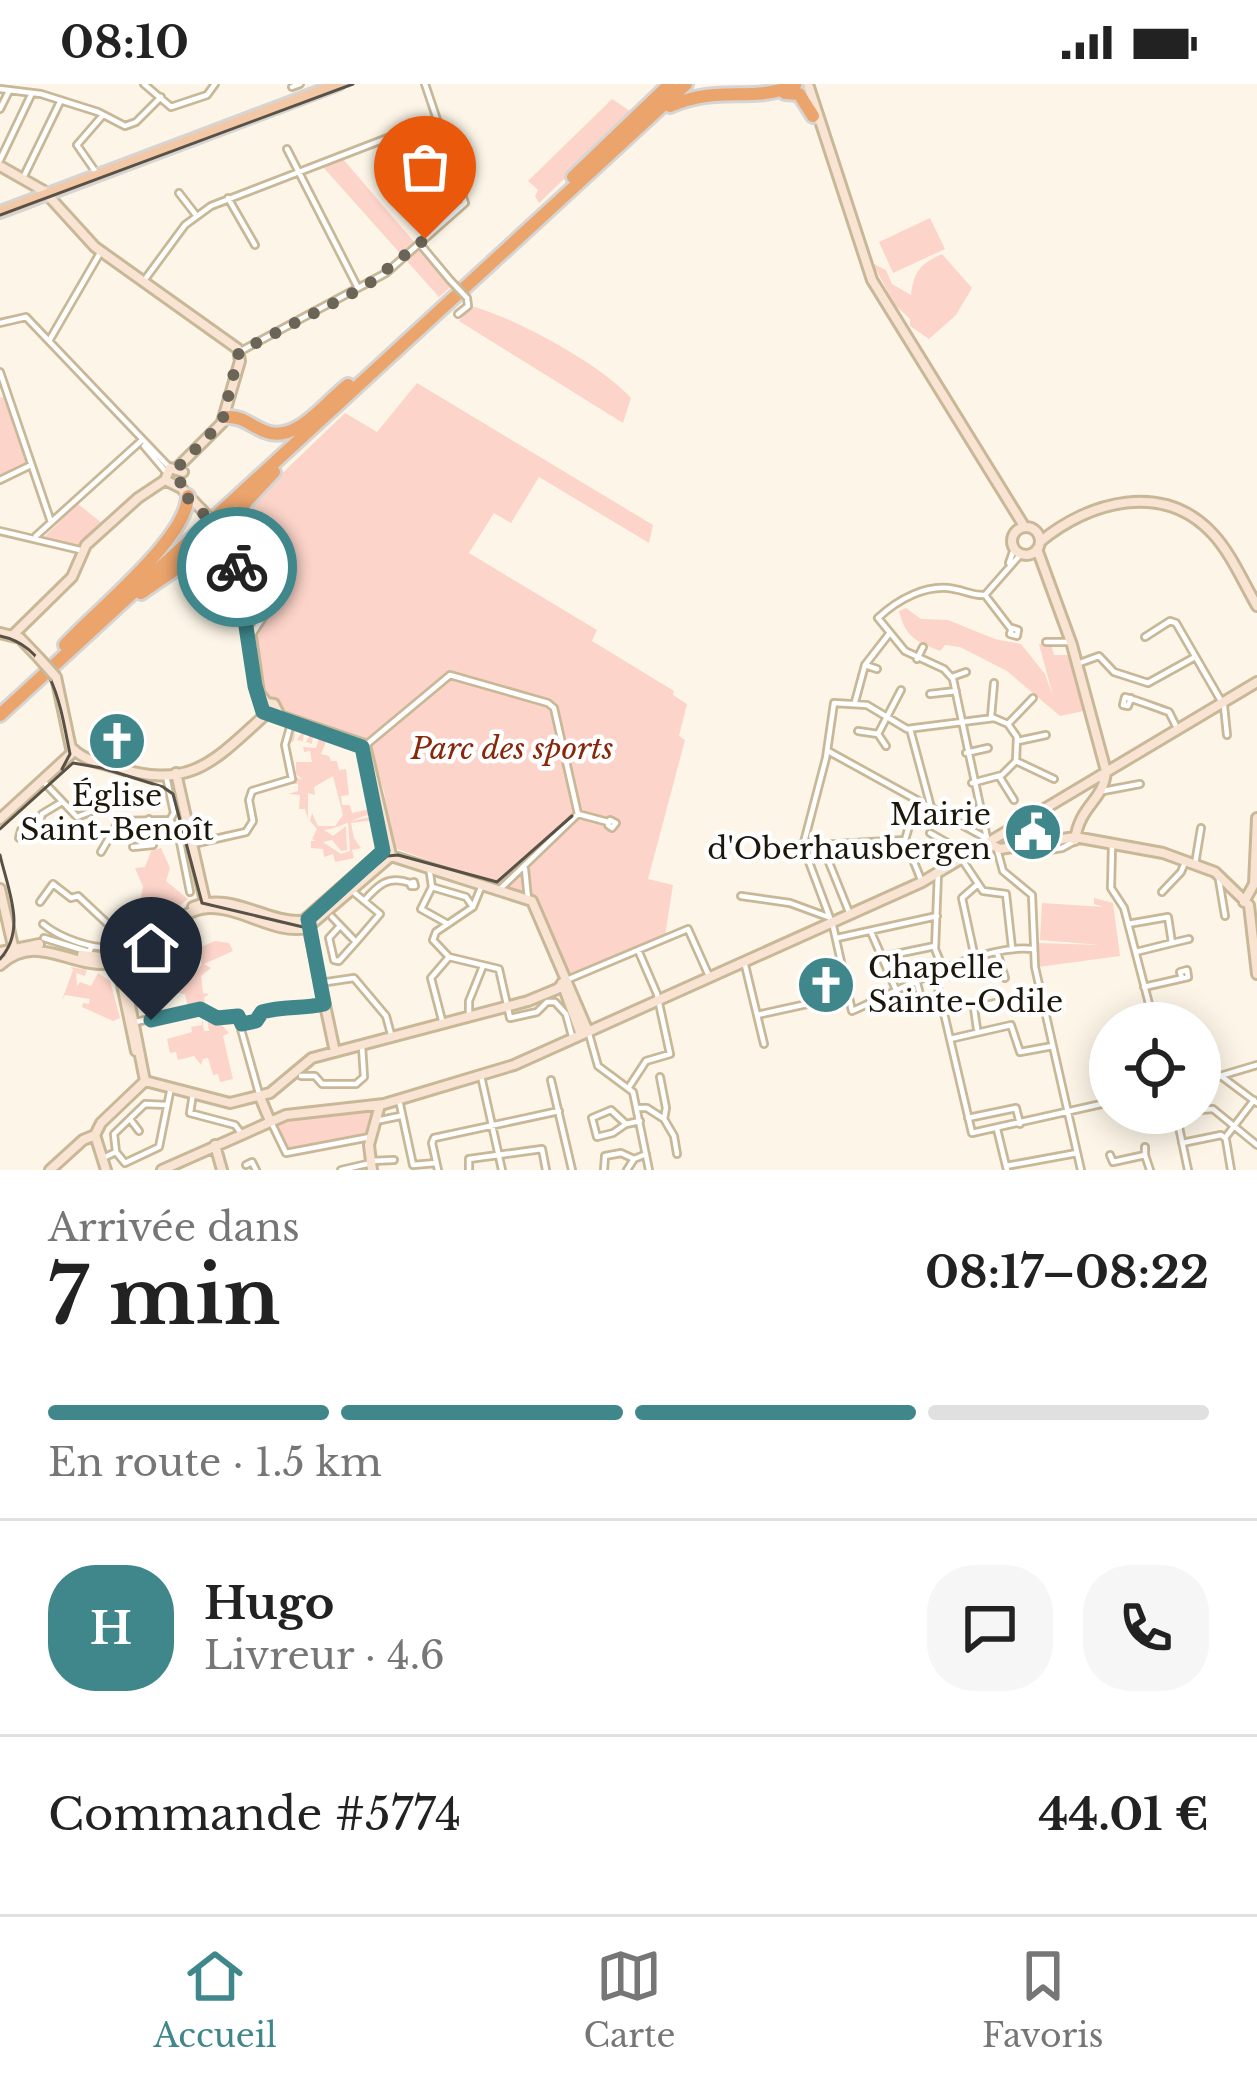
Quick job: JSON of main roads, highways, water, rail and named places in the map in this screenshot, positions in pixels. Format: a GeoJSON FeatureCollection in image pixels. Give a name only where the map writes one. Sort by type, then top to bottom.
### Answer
{"type":"FeatureCollection","features":[{"type":"Feature","properties":{"kind":"highway"},"geometry":{"type":"LineString","coordinates":[[534,217],[643,109],[676,84]]}},
{"type":"Feature","properties":{"kind":"highway"},"geometry":{"type":"LineString","coordinates":[[582,180],[676,84]]}},
{"type":"Feature","properties":{"kind":"highway"},"geometry":{"type":"LineString","coordinates":[[49,666],[676,84]]}},
{"type":"Feature","properties":{"kind":"highway"},"geometry":{"type":"LineString","coordinates":[[749,84],[765,84]]}},
{"type":"Feature","properties":{"kind":"highway"},"geometry":{"type":"LineString","coordinates":[[0,711],[582,180],[669,107],[706,90],[768,94],[800,85]]}},
{"type":"Feature","properties":{"kind":"highway"},"geometry":{"type":"LineString","coordinates":[[706,90],[768,96],[795,92],[813,116]]}},
{"type":"Feature","properties":{"kind":"highway"},"geometry":{"type":"LineString","coordinates":[[49,666],[130,602],[230,537],[246,502],[377,368]]}},
{"type":"Feature","properties":{"kind":"highway"},"geometry":{"type":"LineString","coordinates":[[229,416],[270,434],[286,433],[359,377]]}},
{"type":"Feature","properties":{"kind":"highway"},"geometry":{"type":"LineString","coordinates":[[49,666],[166,541],[185,514],[176,479]]}},
{"type":"Feature","properties":{"kind":"main road"},"geometry":{"type":"LineString","coordinates":[[0,212],[339,84]]}},
{"type":"Feature","properties":{"kind":"tram line"},"geometry":{"type":"LineString","coordinates":[[0,215],[353,84]]}},
{"type":"Feature","properties":{"kind":"tram line"},"geometry":{"type":"LineString","coordinates":[[0,636],[32,653],[52,683],[70,754],[62,769]]}},
{"type":"Feature","properties":{"kind":"tram line"},"geometry":{"type":"LineString","coordinates":[[0,829],[73,763],[163,787],[173,794],[202,903],[303,927],[387,856],[497,882],[572,816]]}},
{"type":"Feature","properties":{"kind":"tram line"},"geometry":{"type":"LineString","coordinates":[[0,855],[14,923],[0,959]]}},
{"type":"Feature","properties":{"kind":"place","name":"Église Saint-Benoît"},"geometry":{"type":"Point","coordinates":[117,741]}},
{"type":"Feature","properties":{"kind":"place","name":"Mairie d'Oberhausbergen"},"geometry":{"type":"Point","coordinates":[1033,832]}},
{"type":"Feature","properties":{"kind":"place","name":"Chapelle Sainte-Odile"},"geometry":{"type":"Point","coordinates":[826,985]}},
{"type":"Feature","properties":{"kind":"park label","name":"Parc des sports"},"geometry":{"type":"Point","coordinates":[512,749]}}]}
